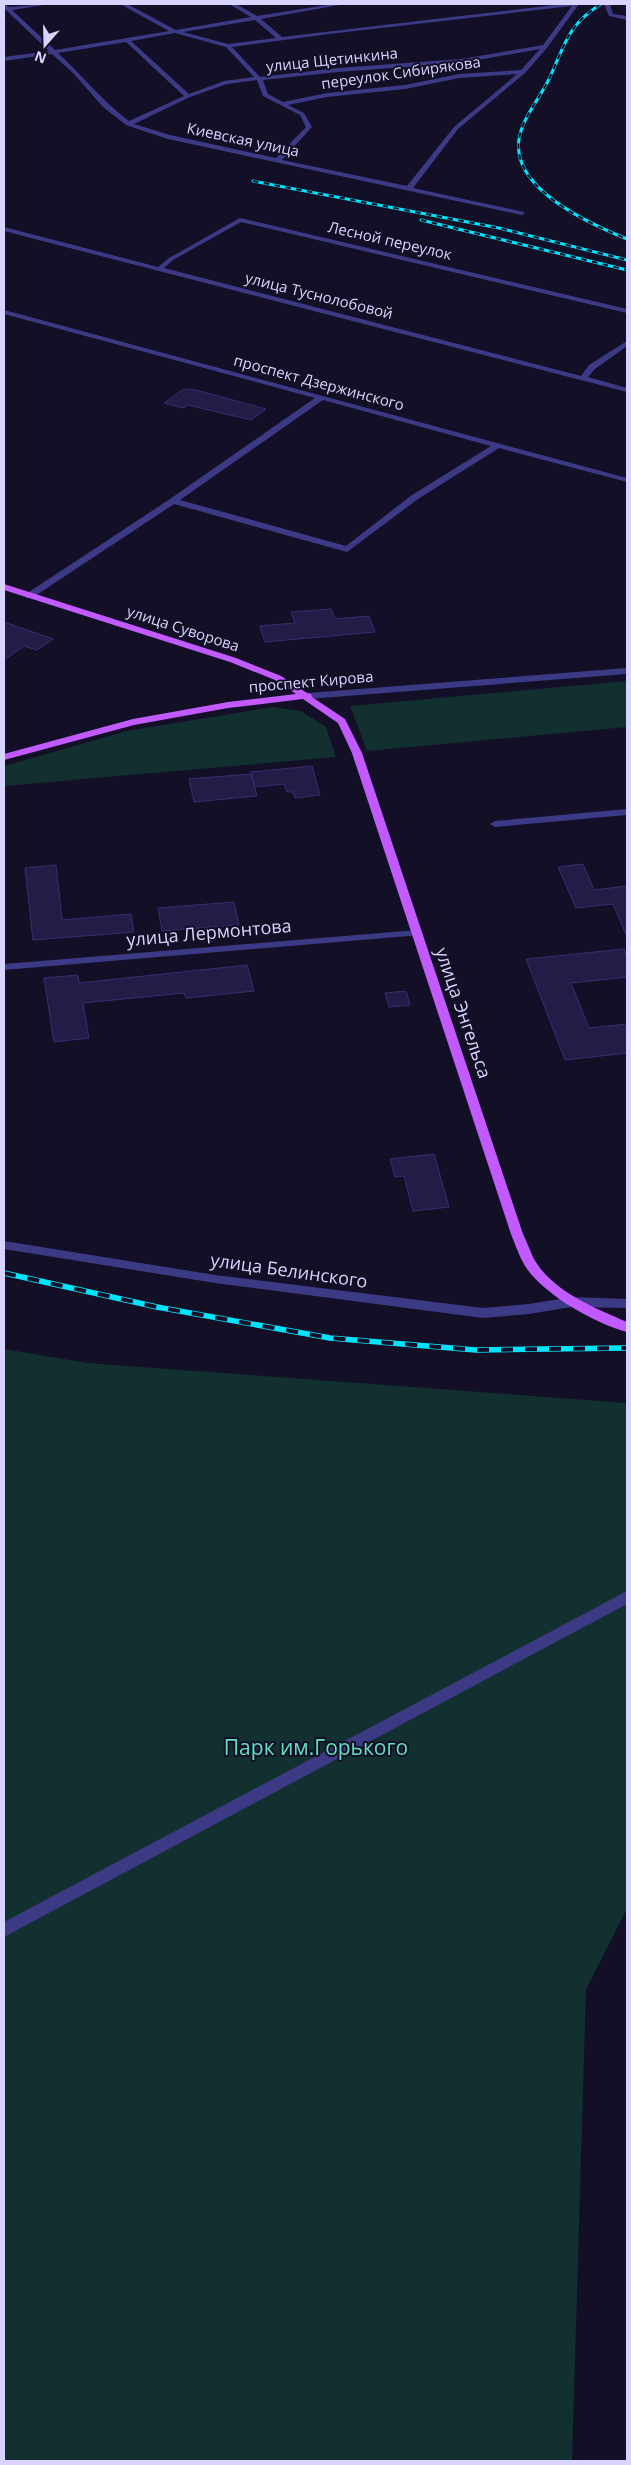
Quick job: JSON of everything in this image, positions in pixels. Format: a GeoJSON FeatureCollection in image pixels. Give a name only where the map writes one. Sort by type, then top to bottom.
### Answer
{"type":"FeatureCollection","features":[{"type":"Feature","properties":{"kind":"main road","name":"улица Суворова"},"geometry":{"type":"LineString","coordinates":[[4,587],[234,660],[278,678],[308,696],[342,721]]}},
{"type":"Feature","properties":{"kind":"main road","name":"проспект Кирова"},"geometry":{"type":"LineString","coordinates":[[4,757],[133,722],[228,705],[308,696]]}},
{"type":"Feature","properties":{"kind":"main road","name":"улица Энгельса"},"geometry":{"type":"LineString","coordinates":[[342,721],[357,753],[517,1234],[530,1262],[548,1283],[572,1302],[627,1327]]}},
{"type":"Feature","properties":{"kind":"street"},"geometry":{"type":"LineString","coordinates":[[5,7],[47,4]]}},
{"type":"Feature","properties":{"kind":"street"},"geometry":{"type":"LineString","coordinates":[[123,4],[174,31],[228,46],[280,38],[576,4]]}},
{"type":"Feature","properties":{"kind":"street"},"geometry":{"type":"LineString","coordinates":[[232,4],[256,17],[280,38]]}},
{"type":"Feature","properties":{"kind":"street"},"geometry":{"type":"LineString","coordinates":[[4,59],[128,41],[174,31],[342,4]]}},
{"type":"Feature","properties":{"kind":"street"},"geometry":{"type":"LineString","coordinates":[[410,187],[456,128],[523,72],[545,47],[576,4]]}},
{"type":"Feature","properties":{"kind":"street"},"geometry":{"type":"LineString","coordinates":[[607,4],[611,15],[627,18]]}},
{"type":"Feature","properties":{"kind":"street","name":"Киевская улица"},"geometry":{"type":"LineString","coordinates":[[5,7],[55,52],[105,106],[128,124],[168,137],[410,187],[522,213]]}},
{"type":"Feature","properties":{"kind":"street"},"geometry":{"type":"LineString","coordinates":[[128,41],[188,96]]}},
{"type":"Feature","properties":{"kind":"street"},"geometry":{"type":"LineString","coordinates":[[228,46],[260,80],[265,95],[302,114],[309,127],[279,159]]}},
{"type":"Feature","properties":{"kind":"street","name":"улица Щетинкина"},"geometry":{"type":"LineString","coordinates":[[128,124],[188,96],[226,82],[260,80],[338,70],[461,61],[545,47]]}},
{"type":"Feature","properties":{"kind":"street","name":"переулок Сибирякова"},"geometry":{"type":"LineString","coordinates":[[282,104],[327,95],[405,87],[459,76],[523,72]]}},
{"type":"Feature","properties":{"kind":"street","name":"Лесной переулок"},"geometry":{"type":"LineString","coordinates":[[158,270],[171,259],[240,220],[627,311]]}},
{"type":"Feature","properties":{"kind":"street","name":"улица Туснолобовой"},"geometry":{"type":"LineString","coordinates":[[4,229],[627,390]]}},
{"type":"Feature","properties":{"kind":"street","name":"проспект Дзержинского"},"geometry":{"type":"LineString","coordinates":[[4,312],[627,480]]}},
{"type":"Feature","properties":{"kind":"street"},"geometry":{"type":"LineString","coordinates":[[583,378],[592,367],[627,343]]}},
{"type":"Feature","properties":{"kind":"street"},"geometry":{"type":"LineString","coordinates":[[29,596],[172,501],[321,398]]}},
{"type":"Feature","properties":{"kind":"street"},"geometry":{"type":"LineString","coordinates":[[172,501],[348,549],[415,497],[498,446]]}},
{"type":"Feature","properties":{"kind":"street","name":"проспект Кирова"},"geometry":{"type":"LineString","coordinates":[[308,696],[627,671]]}},
{"type":"Feature","properties":{"kind":"street"},"geometry":{"type":"LineString","coordinates":[[495,824],[627,812]]}},
{"type":"Feature","properties":{"kind":"street","name":"улица Лермонтова"},"geometry":{"type":"LineString","coordinates":[[4,967],[417,933]]}},
{"type":"Feature","properties":{"kind":"street","name":"улица Белинского"},"geometry":{"type":"LineString","coordinates":[[4,1245],[215,1279],[482,1313],[529,1309],[572,1302],[627,1304]]}},
{"type":"Feature","properties":{"kind":"street"},"geometry":{"type":"LineString","coordinates":[[4,1930],[627,1596]]}},
{"type":"Feature","properties":{"kind":"green space"},"geometry":{"type":"Polygon","coordinates":[[[627,681],[627,727],[367,751],[350,706],[627,681]]]}},
{"type":"Feature","properties":{"kind":"green space"},"geometry":{"type":"Polygon","coordinates":[[[273,707],[301,711],[326,727],[336,757],[4,786],[4,766],[127,731],[273,707]]]}},
{"type":"Feature","properties":{"kind":"green space","name":"Парк им.Горького"},"geometry":{"type":"Polygon","coordinates":[[[4,1349],[88,1363],[627,1403],[627,1909],[586,1989],[572,2461],[4,2461],[4,1349]]]}},
{"type":"Feature","properties":{"kind":"building"},"geometry":{"type":"Polygon","coordinates":[[[184,389],[196,390],[266,409],[251,420],[188,405],[183,408],[164,403],[184,389]]]}},
{"type":"Feature","properties":{"kind":"building"},"geometry":{"type":"Polygon","coordinates":[[[331,609],[335,619],[369,616],[375,632],[265,642],[260,626],[295,623],[291,612],[331,609]]]}},
{"type":"Feature","properties":{"kind":"building"},"geometry":{"type":"Polygon","coordinates":[[[4,622],[53,639],[37,650],[24,646],[4,660],[4,622]]]}},
{"type":"Feature","properties":{"kind":"building"},"geometry":{"type":"Polygon","coordinates":[[[312,766],[320,795],[295,798],[293,792],[287,792],[284,784],[255,787],[251,772],[312,766]]]}},
{"type":"Feature","properties":{"kind":"building"},"geometry":{"type":"Polygon","coordinates":[[[251,774],[257,796],[194,802],[189,779],[251,774]]]}},
{"type":"Feature","properties":{"kind":"building"},"geometry":{"type":"Polygon","coordinates":[[[583,864],[594,890],[627,886],[627,937],[613,904],[576,908],[558,867],[583,864]]]}},
{"type":"Feature","properties":{"kind":"building"},"geometry":{"type":"Polygon","coordinates":[[[56,865],[62,920],[131,914],[134,932],[33,940],[25,868],[56,865]]]}},
{"type":"Feature","properties":{"kind":"building"},"geometry":{"type":"Polygon","coordinates":[[[234,902],[239,925],[162,931],[158,908],[234,902]]]}},
{"type":"Feature","properties":{"kind":"building"},"geometry":{"type":"Polygon","coordinates":[[[624,949],[627,958],[627,977],[571,983],[589,1028],[627,1024],[627,1053],[565,1060],[526,959],[624,949]]]}},
{"type":"Feature","properties":{"kind":"building"},"geometry":{"type":"Polygon","coordinates":[[[247,965],[254,991],[186,998],[184,993],[83,1003],[89,1038],[54,1042],[44,978],[78,975],[79,983],[247,965]]]}},
{"type":"Feature","properties":{"kind":"building"},"geometry":{"type":"Polygon","coordinates":[[[406,991],[410,1005],[389,1007],[385,993],[406,991]]]}},
{"type":"Feature","properties":{"kind":"building"},"geometry":{"type":"Polygon","coordinates":[[[434,1154],[449,1207],[413,1211],[404,1176],[395,1177],[390,1159],[434,1154]]]}},
{"type":"Feature","properties":{"kind":"railway"},"geometry":{"type":"LineString","coordinates":[[601,4],[580,20],[563,47],[548,81],[524,124],[519,139],[520,157],[527,174],[540,189],[556,202],[593,224],[627,239]]}},
{"type":"Feature","properties":{"kind":"railway"},"geometry":{"type":"LineString","coordinates":[[253,181],[499,228],[627,260]]}},
{"type":"Feature","properties":{"kind":"railway"},"geometry":{"type":"LineString","coordinates":[[421,220],[627,270]]}},
{"type":"Feature","properties":{"kind":"railway"},"geometry":{"type":"LineString","coordinates":[[4,1273],[157,1307],[330,1338],[476,1350],[627,1348]]}}]}
